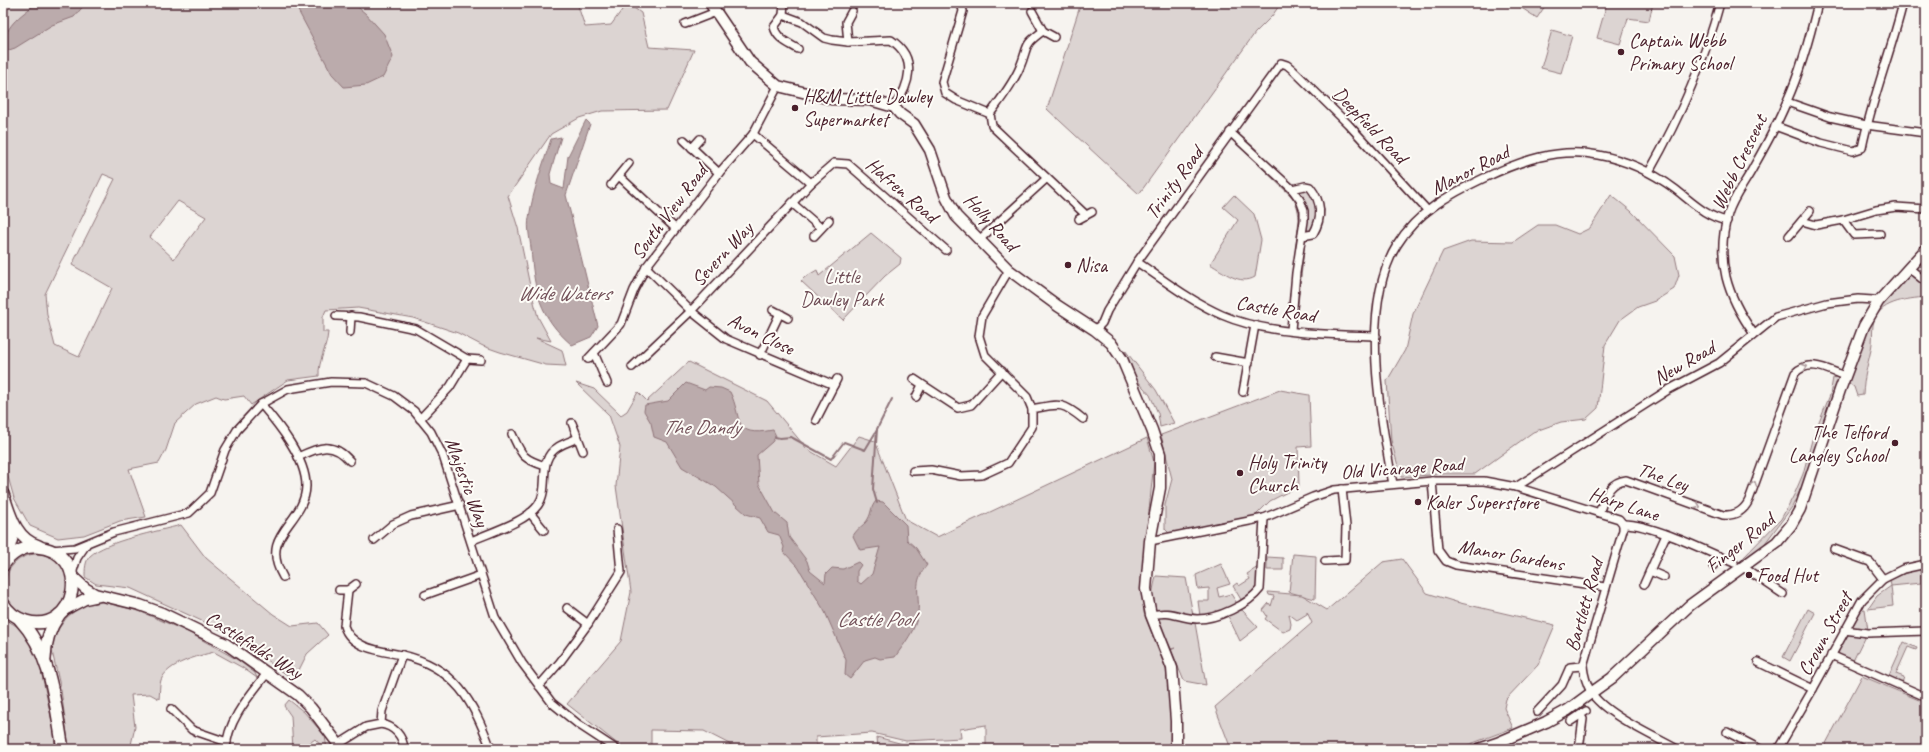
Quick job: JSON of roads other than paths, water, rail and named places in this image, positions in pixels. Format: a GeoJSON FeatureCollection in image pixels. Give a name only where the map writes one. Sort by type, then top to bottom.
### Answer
{"type":"FeatureCollection","features":[{"type":"Feature","properties":{"kind":"main road","name":"Holly Road"},"geometry":{"type":"LineString","coordinates":[[713,7],[750,62],[778,86],[831,99],[870,100],[894,107],[900,114],[914,124],[930,150],[946,197],[956,216],[1009,270],[1058,306],[1095,330],[1111,343],[1122,360],[1150,424],[1160,454],[1160,488],[1150,541]]}},
{"type":"Feature","properties":{"kind":"main road","name":"Finger Road"},"geometry":{"type":"LineString","coordinates":[[1479,749],[1546,722],[1568,710],[1612,678],[1690,605],[1738,565],[1777,542],[1791,525],[1800,509],[1845,376],[1864,326],[1878,302],[1910,269],[1926,249]]}},
{"type":"Feature","properties":{"kind":"main road"},"geometry":{"type":"LineString","coordinates":[[3,494],[12,519],[25,539],[60,555],[67,564],[72,576],[73,589],[70,600],[49,635],[45,661]]}},
{"type":"Feature","properties":{"kind":"main road"},"geometry":{"type":"LineString","coordinates":[[4,565],[12,538],[12,519]]}},
{"type":"Feature","properties":{"kind":"main road"},"geometry":{"type":"LineString","coordinates":[[1150,541],[1146,589],[1151,615],[1172,668],[1176,721],[1176,749]]}},
{"type":"Feature","properties":{"kind":"main road"},"geometry":{"type":"LineString","coordinates":[[4,565],[12,556],[22,550],[32,547],[47,549]]}},
{"type":"Feature","properties":{"kind":"main road","name":"Castlefields Way"},"geometry":{"type":"LineString","coordinates":[[72,576],[85,588],[101,596],[140,604],[226,644],[268,672],[298,695],[311,708],[341,747]]}},
{"type":"Feature","properties":{"kind":"main road","name":"Castlefields Way"},"geometry":{"type":"LineString","coordinates":[[62,612],[85,598],[101,596]]}},
{"type":"Feature","properties":{"kind":"main road"},"geometry":{"type":"LineString","coordinates":[[3,603],[12,616],[36,639],[45,661],[63,749]]}},
{"type":"Feature","properties":{"kind":"main road"},"geometry":{"type":"LineString","coordinates":[[12,616],[30,622],[41,622],[51,619],[62,612]]}},
{"type":"Feature","properties":{"kind":"street"},"geometry":{"type":"LineString","coordinates":[[784,3],[783,15],[774,27],[776,34],[798,50]]}},
{"type":"Feature","properties":{"kind":"street"},"geometry":{"type":"LineString","coordinates":[[961,3],[963,10],[942,82],[945,93],[956,100],[990,114]]}},
{"type":"Feature","properties":{"kind":"street"},"geometry":{"type":"LineString","coordinates":[[1649,172],[1678,118],[1689,92],[1720,3]]}},
{"type":"Feature","properties":{"kind":"street","name":"Webb Crescent"},"geometry":{"type":"LineString","coordinates":[[1754,334],[1732,298],[1726,284],[1724,254],[1727,221],[1734,200],[1787,102],[1801,68],[1818,3]]}},
{"type":"Feature","properties":{"kind":"street"},"geometry":{"type":"LineString","coordinates":[[1775,126],[1820,143],[1853,152],[1862,148],[1866,125],[1904,3]]}},
{"type":"Feature","properties":{"kind":"street"},"geometry":{"type":"LineString","coordinates":[[685,24],[713,7]]}},
{"type":"Feature","properties":{"kind":"street"},"geometry":{"type":"LineString","coordinates":[[848,42],[846,22],[852,11]]}},
{"type":"Feature","properties":{"kind":"street"},"geometry":{"type":"LineString","coordinates":[[1032,11],[1043,31],[1054,37]]}},
{"type":"Feature","properties":{"kind":"street"},"geometry":{"type":"LineString","coordinates":[[783,15],[802,22],[824,38],[848,42],[891,40],[902,50],[906,57],[908,83],[903,96],[894,107]]}},
{"type":"Feature","properties":{"kind":"street"},"geometry":{"type":"LineString","coordinates":[[1043,31],[1026,45],[1020,67],[1004,95],[990,114],[992,126],[1047,178],[1089,214],[1079,219]]}},
{"type":"Feature","properties":{"kind":"street","name":"Trinity Road"},"geometry":{"type":"LineString","coordinates":[[1095,330],[1102,323],[1106,311],[1136,262],[1230,132],[1278,66],[1281,64],[1287,65]]}},
{"type":"Feature","properties":{"kind":"street","name":"Deepfield Road"},"geometry":{"type":"LineString","coordinates":[[1287,65],[1348,124],[1427,210]]}},
{"type":"Feature","properties":{"kind":"street","name":"South View Road"},"geometry":{"type":"LineString","coordinates":[[588,359],[621,324],[634,290],[646,267],[719,173],[753,134],[778,86]]}},
{"type":"Feature","properties":{"kind":"street"},"geometry":{"type":"LineString","coordinates":[[1787,102],[1830,117],[1866,125],[1926,133]]}},
{"type":"Feature","properties":{"kind":"street"},"geometry":{"type":"LineString","coordinates":[[1230,132],[1292,189],[1300,200],[1304,211],[1302,236],[1296,272],[1291,330]]}},
{"type":"Feature","properties":{"kind":"street"},"geometry":{"type":"LineString","coordinates":[[753,134],[811,183]]}},
{"type":"Feature","properties":{"kind":"street"},"geometry":{"type":"LineString","coordinates":[[692,148],[700,139]]}},
{"type":"Feature","properties":{"kind":"street"},"geometry":{"type":"LineString","coordinates":[[684,140],[719,173]]}},
{"type":"Feature","properties":{"kind":"street","name":"Manor Road"},"geometry":{"type":"LineString","coordinates":[[1393,484],[1380,406],[1376,336],[1380,287],[1391,254],[1412,225],[1427,210],[1448,196],[1502,169],[1550,155],[1581,152],[1626,162],[1649,172],[1675,189],[1700,209],[1713,217],[1727,221]]}},
{"type":"Feature","properties":{"kind":"street"},"geometry":{"type":"LineString","coordinates":[[611,185],[629,163]]}},
{"type":"Feature","properties":{"kind":"street","name":"Severn Way"},"geometry":{"type":"LineString","coordinates":[[632,367],[690,311],[811,183],[834,163]]}},
{"type":"Feature","properties":{"kind":"street","name":"Hafren Road"},"geometry":{"type":"LineString","coordinates":[[834,163],[848,164],[946,250]]}},
{"type":"Feature","properties":{"kind":"street"},"geometry":{"type":"LineString","coordinates":[[619,176],[675,228]]}},
{"type":"Feature","properties":{"kind":"street"},"geometry":{"type":"LineString","coordinates":[[979,240],[1047,178]]}},
{"type":"Feature","properties":{"kind":"street"},"geometry":{"type":"LineString","coordinates":[[1292,189],[1305,186],[1310,187],[1315,193],[1321,209],[1317,226],[1312,234],[1302,236]]}},
{"type":"Feature","properties":{"kind":"street"},"geometry":{"type":"LineString","coordinates":[[792,203],[821,228]]}},
{"type":"Feature","properties":{"kind":"street"},"geometry":{"type":"LineString","coordinates":[[1802,220],[1816,225],[1843,220],[1876,210],[1896,207],[1926,210]]}},
{"type":"Feature","properties":{"kind":"street"},"geometry":{"type":"LineString","coordinates":[[1789,236],[1810,211]]}},
{"type":"Feature","properties":{"kind":"street"},"geometry":{"type":"LineString","coordinates":[[814,236],[829,220]]}},
{"type":"Feature","properties":{"kind":"street"},"geometry":{"type":"LineString","coordinates":[[1843,220],[1854,235],[1880,234]]}},
{"type":"Feature","properties":{"kind":"street","name":"Castle Road"},"geometry":{"type":"LineString","coordinates":[[1136,262],[1209,308],[1236,320],[1255,325],[1291,330],[1342,335],[1376,336]]}},
{"type":"Feature","properties":{"kind":"street","name":"Avon Close"},"geometry":{"type":"LineString","coordinates":[[646,267],[690,311],[726,339],[760,355],[836,382],[816,420]]}},
{"type":"Feature","properties":{"kind":"street"},"geometry":{"type":"LineString","coordinates":[[1910,269],[1926,282]]}},
{"type":"Feature","properties":{"kind":"street"},"geometry":{"type":"LineString","coordinates":[[913,471],[931,470],[961,476],[982,475],[1008,463],[1032,427],[1032,409],[1027,397],[985,355],[979,336],[982,316],[1009,270]]}},
{"type":"Feature","properties":{"kind":"street","name":"New Road"},"geometry":{"type":"LineString","coordinates":[[1516,487],[1668,390],[1719,363],[1776,317],[1811,306],[1858,299],[1873,300],[1878,302]]}},
{"type":"Feature","properties":{"kind":"street"},"geometry":{"type":"LineString","coordinates":[[773,310],[788,318]]}},
{"type":"Feature","properties":{"kind":"street"},"geometry":{"type":"LineString","coordinates":[[760,355],[780,313]]}},
{"type":"Feature","properties":{"kind":"street"},"geometry":{"type":"LineString","coordinates":[[336,316],[351,316],[373,319],[416,329],[467,359],[481,360]]}},
{"type":"Feature","properties":{"kind":"street"},"geometry":{"type":"LineString","coordinates":[[350,332],[351,316]]}},
{"type":"Feature","properties":{"kind":"street"},"geometry":{"type":"LineString","coordinates":[[1243,392],[1255,325]]}},
{"type":"Feature","properties":{"kind":"street"},"geometry":{"type":"LineString","coordinates":[[594,353],[607,382]]}},
{"type":"Feature","properties":{"kind":"street"},"geometry":{"type":"LineString","coordinates":[[1215,357],[1248,363]]}},
{"type":"Feature","properties":{"kind":"street"},"geometry":{"type":"LineString","coordinates":[[420,419],[450,387],[467,359]]}},
{"type":"Feature","properties":{"kind":"street","name":"Finger Road"},"geometry":{"type":"LineString","coordinates":[[1734,515],[1748,502],[1795,373],[1803,367],[1812,365],[1845,376]]}},
{"type":"Feature","properties":{"kind":"street"},"geometry":{"type":"LineString","coordinates":[[914,379],[922,386],[958,408],[971,405],[1002,371]]}},
{"type":"Feature","properties":{"kind":"street","name":"Majestic Way"},"geometry":{"type":"LineString","coordinates":[[47,549],[75,548],[114,532],[189,512],[210,493],[225,450],[237,430],[261,404],[288,389],[311,384],[331,382],[366,383],[394,396],[414,411],[431,432],[443,456],[460,505],[495,617],[522,663],[552,703],[572,720],[616,749]]}},
{"type":"Feature","properties":{"kind":"street"},"geometry":{"type":"LineString","coordinates":[[916,397],[922,386]]}},
{"type":"Feature","properties":{"kind":"street"},"geometry":{"type":"LineString","coordinates":[[261,404],[277,424],[298,457],[304,470],[306,486],[304,500],[277,543],[275,557],[277,566],[283,577]]}},
{"type":"Feature","properties":{"kind":"street"},"geometry":{"type":"LineString","coordinates":[[1032,409],[1054,405],[1068,406],[1083,419]]}},
{"type":"Feature","properties":{"kind":"street"},"geometry":{"type":"LineString","coordinates":[[572,423],[583,451]]}},
{"type":"Feature","properties":{"kind":"street"},"geometry":{"type":"LineString","coordinates":[[516,437],[520,452],[528,460],[545,466]]}},
{"type":"Feature","properties":{"kind":"street"},"geometry":{"type":"LineString","coordinates":[[471,541],[516,522],[530,513],[538,505],[543,495],[545,466],[549,455],[557,447],[578,438]]}},
{"type":"Feature","properties":{"kind":"street"},"geometry":{"type":"LineString","coordinates":[[298,457],[317,448],[331,447],[342,452],[350,461]]}},
{"type":"Feature","properties":{"kind":"street","name":"Old Vicarage Road"},"geometry":{"type":"LineString","coordinates":[[1150,541],[1264,518],[1313,496],[1342,489],[1432,480],[1484,481],[1516,487]]}},
{"type":"Feature","properties":{"kind":"street","name":"Manor Gardens"},"geometry":{"type":"LineString","coordinates":[[1432,480],[1438,550],[1446,561],[1456,565],[1605,587]]}},
{"type":"Feature","properties":{"kind":"street","name":"The Ley"},"geometry":{"type":"LineString","coordinates":[[1599,513],[1608,489],[1619,481],[1626,480],[1715,513],[1725,516],[1734,515]]}},
{"type":"Feature","properties":{"kind":"street","name":"Harp Lane"},"geometry":{"type":"LineString","coordinates":[[1516,487],[1619,519],[1623,524],[1633,524],[1720,556],[1738,565],[1783,594]]}},
{"type":"Feature","properties":{"kind":"street"},"geometry":{"type":"LineString","coordinates":[[1325,561],[1345,560],[1346,526],[1342,489]]}},
{"type":"Feature","properties":{"kind":"street"},"geometry":{"type":"LineString","coordinates":[[374,540],[393,524],[411,516],[460,505]]}},
{"type":"Feature","properties":{"kind":"street"},"geometry":{"type":"LineString","coordinates":[[530,513],[544,530]]}},
{"type":"Feature","properties":{"kind":"street"},"geometry":{"type":"LineString","coordinates":[[1151,615],[1163,612],[1196,618],[1210,617],[1236,608],[1254,596],[1260,589],[1264,518]]}},
{"type":"Feature","properties":{"kind":"street","name":"Bartlett Road"},"geometry":{"type":"LineString","coordinates":[[1591,693],[1584,678],[1583,666],[1623,530],[1623,524]]}},
{"type":"Feature","properties":{"kind":"street"},"geometry":{"type":"LineString","coordinates":[[538,686],[560,662],[588,624],[621,572],[617,529]]}},
{"type":"Feature","properties":{"kind":"street"},"geometry":{"type":"LineString","coordinates":[[1644,584],[1666,535]]}},
{"type":"Feature","properties":{"kind":"street","name":"Majestic Way"},"geometry":{"type":"LineString","coordinates":[[72,576],[79,553],[92,542]]}},
{"type":"Feature","properties":{"kind":"street"},"geometry":{"type":"LineString","coordinates":[[1834,549],[1870,562],[1883,579]]}},
{"type":"Feature","properties":{"kind":"street"},"geometry":{"type":"LineString","coordinates":[[1713,566],[1720,556]]}},
{"type":"Feature","properties":{"kind":"street","name":"Crown Street"},"geometry":{"type":"LineString","coordinates":[[1778,749],[1862,600],[1883,579],[1903,570],[1926,564]]}},
{"type":"Feature","properties":{"kind":"street"},"geometry":{"type":"LineString","coordinates":[[1650,571],[1664,577]]}},
{"type":"Feature","properties":{"kind":"street"},"geometry":{"type":"LineString","coordinates":[[424,595],[481,575]]}},
{"type":"Feature","properties":{"kind":"street"},"geometry":{"type":"LineString","coordinates":[[339,590],[348,590],[356,584]]}},
{"type":"Feature","properties":{"kind":"street"},"geometry":{"type":"LineString","coordinates":[[348,590],[343,621],[345,629],[355,642],[402,655],[431,666],[449,677],[468,697],[482,724],[491,749]]}},
{"type":"Feature","properties":{"kind":"street"},"geometry":{"type":"LineString","coordinates":[[567,608],[588,624]]}},
{"type":"Feature","properties":{"kind":"street"},"geometry":{"type":"LineString","coordinates":[[1844,630],[1868,633],[1926,631]]}},
{"type":"Feature","properties":{"kind":"street"},"geometry":{"type":"LineString","coordinates":[[381,724],[382,711],[402,655]]}},
{"type":"Feature","properties":{"kind":"street"},"geometry":{"type":"LineString","coordinates":[[1831,655],[1926,697]]}},
{"type":"Feature","properties":{"kind":"street"},"geometry":{"type":"LineString","coordinates":[[1758,662],[1813,689]]}},
{"type":"Feature","properties":{"kind":"street"},"geometry":{"type":"LineString","coordinates":[[1537,712],[1564,687],[1570,667],[1583,666]]}},
{"type":"Feature","properties":{"kind":"street"},"geometry":{"type":"LineString","coordinates":[[171,709],[192,730],[227,745],[232,728],[243,705],[268,672]]}},
{"type":"Feature","properties":{"kind":"street"},"geometry":{"type":"LineString","coordinates":[[1591,693],[1604,706],[1618,716],[1677,749]]}},
{"type":"Feature","properties":{"kind":"street"},"geometry":{"type":"LineString","coordinates":[[1571,721],[1583,713],[1579,749]]}},
{"type":"Feature","properties":{"kind":"street"},"geometry":{"type":"LineString","coordinates":[[341,747],[366,727],[381,724],[396,730],[403,739],[404,749]]}},
{"type":"Feature","properties":{"kind":"street"},"geometry":{"type":"LineString","coordinates":[[1727,732],[1760,749]]}},
{"type":"Feature","properties":{"kind":"water"},"geometry":{"type":"Polygon","coordinates":[[[37,3],[86,3],[74,17],[52,25],[15,48],[3,52],[6,35],[13,23],[37,3]]]}},
{"type":"Feature","properties":{"kind":"water"},"geometry":{"type":"Polygon","coordinates":[[[294,3],[353,3],[366,14],[384,34],[393,57],[383,77],[366,85],[344,87],[332,74],[294,3]]]}},
{"type":"Feature","properties":{"kind":"water","name":"Wide Waters"},"geometry":{"type":"Polygon","coordinates":[[[586,120],[590,124],[566,195],[598,326],[591,337],[572,345],[552,324],[540,302],[534,277],[528,222],[536,188],[551,139],[561,137],[550,174],[551,184],[564,189],[568,156],[586,120]]]}},
{"type":"Feature","properties":{"kind":"water"},"geometry":{"type":"Polygon","coordinates":[[[686,383],[705,390],[709,387],[721,388],[730,392],[738,418],[744,428],[750,431],[760,432],[773,430],[776,436],[772,442],[757,455],[759,484],[775,513],[787,523],[789,537],[807,561],[810,571],[825,583],[826,574],[832,568],[843,569],[858,562],[861,565],[857,571],[857,581],[861,584],[872,574],[880,547],[860,550],[853,536],[867,521],[876,501],[883,502],[906,525],[907,540],[916,548],[927,565],[922,571],[918,583],[918,613],[915,625],[895,657],[880,659],[875,657],[865,660],[850,679],[845,675],[846,660],[825,612],[798,567],[783,551],[784,547],[779,535],[768,532],[760,518],[746,514],[716,487],[682,467],[667,442],[654,437],[651,423],[644,411],[645,405],[668,401],[686,383]]]}},
{"type":"Feature","properties":{"kind":"waterway"},"geometry":{"type":"LineString","coordinates":[[877,503],[873,489],[877,429],[892,399]]}},
{"type":"Feature","properties":{"kind":"waterway"},"geometry":{"type":"LineString","coordinates":[[775,437],[791,437],[831,459],[844,442],[865,450],[877,430]]}},
{"type":"Feature","properties":{"kind":"place","name":"Captain Webb Primary School"},"geometry":{"type":"Point","coordinates":[1621,52]}},
{"type":"Feature","properties":{"kind":"place","name":"H&M Little Dawley Supermarket"},"geometry":{"type":"Point","coordinates":[795,108]}},
{"type":"Feature","properties":{"kind":"place","name":"Nisa"},"geometry":{"type":"Point","coordinates":[1068,265]}},
{"type":"Feature","properties":{"kind":"place","name":"The Telford Langley School"},"geometry":{"type":"Point","coordinates":[1895,443]}},
{"type":"Feature","properties":{"kind":"place","name":"Holy Trinity Church"},"geometry":{"type":"Point","coordinates":[1240,473]}},
{"type":"Feature","properties":{"kind":"place","name":"Kaler Superstore"},"geometry":{"type":"Point","coordinates":[1418,502]}},
{"type":"Feature","properties":{"kind":"place","name":"Food Hut"},"geometry":{"type":"Point","coordinates":[1749,575]}},
{"type":"Feature","properties":{"kind":"park label","name":"Little Dawley Park"},"geometry":{"type":"Point","coordinates":[842,288]}},
{"type":"Feature","properties":{"kind":"water label","name":"The Dandy"},"geometry":{"type":"Point","coordinates":[701,427]}},
{"type":"Feature","properties":{"kind":"water label","name":"Castle Pool"},"geometry":{"type":"Point","coordinates":[875,619]}}]}
